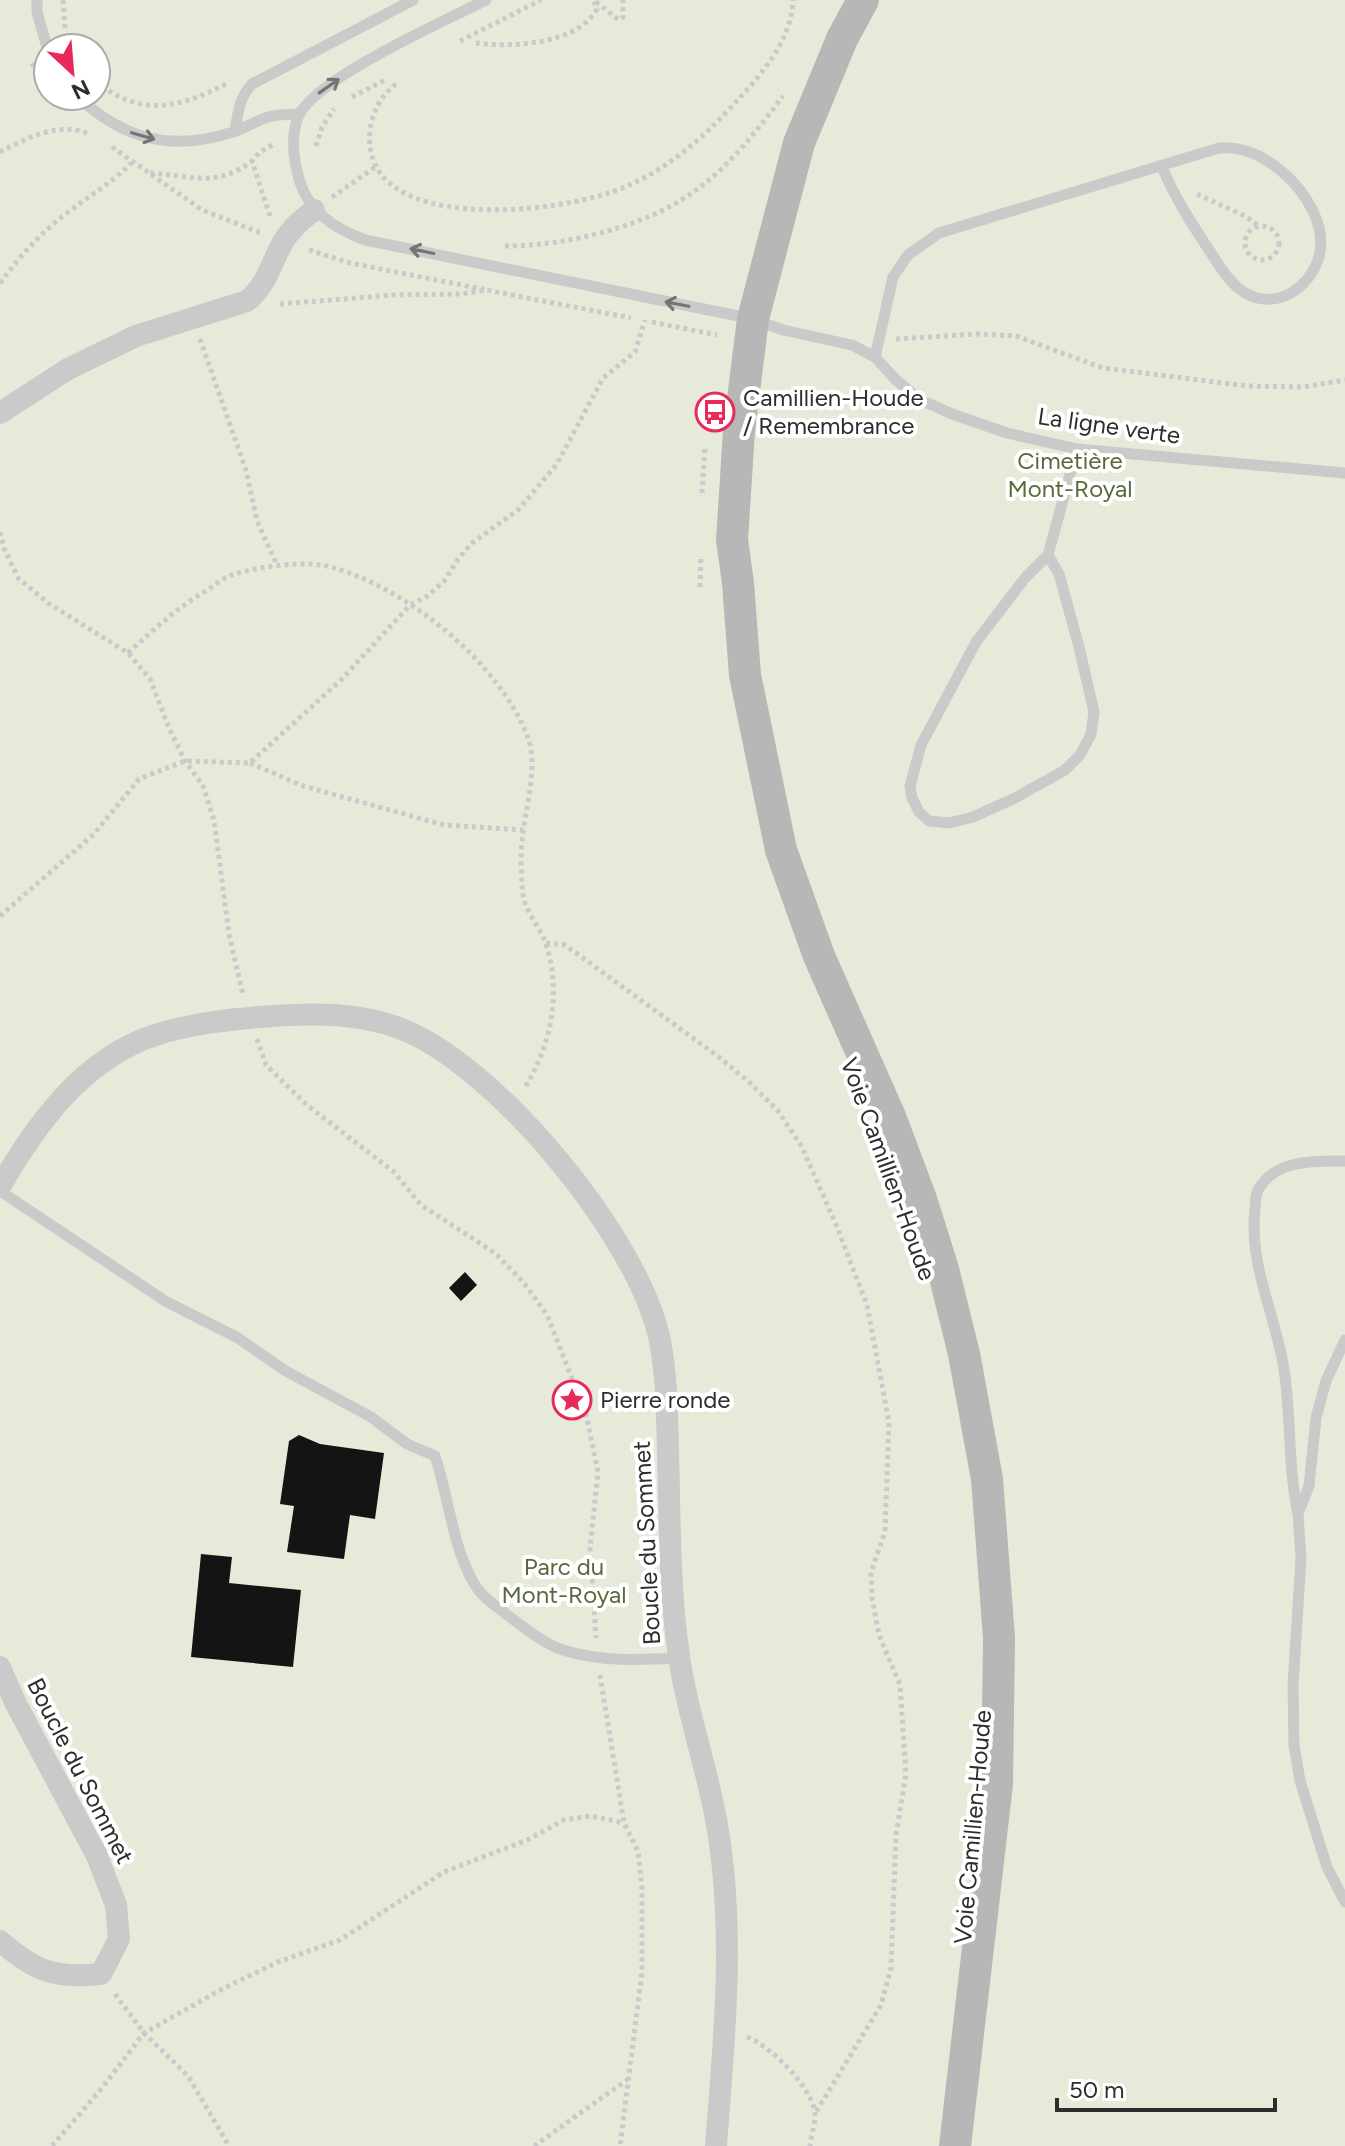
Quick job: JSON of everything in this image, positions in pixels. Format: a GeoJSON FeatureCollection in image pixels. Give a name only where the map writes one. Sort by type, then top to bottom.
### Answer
{"type":"FeatureCollection","features":[{"type":"Feature","properties":{"kind":"street","name":"Voie Camillien-Houde"},"geometry":{"type":"LineString","coordinates":[[863,0],[842,39],[799,143],[753,319],[739,431],[732,540],[723,580],[724,622],[740,734],[765,847],[787,915],[872,1115],[912,1219],[949,1352],[971,1474],[979,1539],[983,1619],[982,1793],[939,2146]]}},
{"type":"Feature","properties":{"kind":"street"},"geometry":{"type":"LineString","coordinates":[[0,413],[68,369],[136,336],[247,301],[260,291],[294,226],[323,204]]}},
{"type":"Feature","properties":{"kind":"street","name":"Voie Camillien-Houde"},"geometry":{"type":"LineString","coordinates":[[732,540],[745,675],[781,850],[815,945],[891,1119],[921,1199],[943,1269],[964,1354],[987,1479],[999,1638],[997,1784],[955,2146]]}},
{"type":"Feature","properties":{"kind":"street","name":"Boucle du Sommet"},"geometry":{"type":"LineString","coordinates":[[0,1189],[20,1152],[48,1114],[84,1077],[111,1057],[153,1035],[249,1017],[300,1014],[344,1016],[401,1029],[431,1043],[461,1064],[511,1109],[592,1204],[645,1298],[659,1337],[666,1381],[671,1556],[679,1658],[719,1835],[727,1944],[725,2030],[716,2146]]}},
{"type":"Feature","properties":{"kind":"street","name":"Boucle du Sommet"},"geometry":{"type":"LineString","coordinates":[[0,1667],[15,1702],[97,1856],[116,1905],[119,1939],[101,1974]]}},
{"type":"Feature","properties":{"kind":"street"},"geometry":{"type":"LineString","coordinates":[[0,1941],[50,1974],[72,1977],[101,1974]]}},
{"type":"Feature","properties":{"kind":"lane"},"geometry":{"type":"LineString","coordinates":[[37,0],[43,32]]}},
{"type":"Feature","properties":{"kind":"lane"},"geometry":{"type":"LineString","coordinates":[[235,131],[239,104],[252,84],[413,0]]}},
{"type":"Feature","properties":{"kind":"lane"},"geometry":{"type":"LineString","coordinates":[[323,204],[304,195],[294,156],[294,134],[299,114],[319,93],[366,61],[486,0]]}},
{"type":"Feature","properties":{"kind":"lane"},"geometry":{"type":"LineString","coordinates":[[98,112],[112,123],[151,139],[188,141],[235,131],[270,116],[299,114]]}},
{"type":"Feature","properties":{"kind":"lane"},"geometry":{"type":"LineString","coordinates":[[875,357],[893,277],[908,255],[939,233],[1219,148],[1250,151],[1269,161],[1293,180],[1306,197],[1321,238],[1318,260],[1307,280],[1276,301],[1264,301],[1236,287],[1223,272],[1174,194],[1162,167]]}},
{"type":"Feature","properties":{"kind":"lane","name":"La ligne verte"},"geometry":{"type":"LineString","coordinates":[[323,204],[340,229],[365,240],[753,319],[783,330],[852,345],[875,357],[913,393],[952,414],[1007,433],[1077,449],[1345,473]]}},
{"type":"Feature","properties":{"kind":"lane"},"geometry":{"type":"LineString","coordinates":[[1048,555],[1059,574],[1079,647],[1094,712],[1091,734],[1080,755],[1065,770],[1015,798],[973,817],[949,823],[929,821],[919,812],[910,786],[921,745],[976,642],[1025,578],[1048,555],[1077,449]]}},
{"type":"Feature","properties":{"kind":"lane"},"geometry":{"type":"LineString","coordinates":[[1345,1161],[1307,1162],[1278,1169],[1257,1191],[1252,1235],[1283,1363],[1292,1485],[1298,1514],[1301,1558],[1293,1685],[1294,1745],[1311,1822],[1327,1867],[1345,1902]]}},
{"type":"Feature","properties":{"kind":"lane"},"geometry":{"type":"LineString","coordinates":[[0,1189],[165,1301],[238,1338],[284,1370],[371,1417],[407,1444],[435,1456],[462,1554],[475,1585],[483,1596],[513,1620],[560,1649],[597,1657],[646,1660],[679,1658]]}},
{"type":"Feature","properties":{"kind":"lane"},"geometry":{"type":"LineString","coordinates":[[1298,1514],[1309,1486],[1316,1418],[1345,1340]]}},
{"type":"Feature","properties":{"kind":"path"},"geometry":{"type":"LineString","coordinates":[[63,0],[66,32]]}},
{"type":"Feature","properties":{"kind":"path"},"geometry":{"type":"LineString","coordinates":[[460,41],[541,0]]}},
{"type":"Feature","properties":{"kind":"path"},"geometry":{"type":"LineString","coordinates":[[594,0],[619,20],[623,17],[623,0]]}},
{"type":"Feature","properties":{"kind":"path"},"geometry":{"type":"LineString","coordinates":[[476,43],[517,45],[552,38],[591,17],[597,8],[594,0]]}},
{"type":"Feature","properties":{"kind":"path"},"geometry":{"type":"LineString","coordinates":[[396,84],[381,100],[372,123],[371,146],[377,166],[389,182],[406,194],[440,205],[472,209],[550,207],[621,189],[677,159],[730,110],[782,41],[790,21],[793,0]]}},
{"type":"Feature","properties":{"kind":"path"},"geometry":{"type":"LineString","coordinates":[[316,154],[322,127],[342,103],[387,79]]}},
{"type":"Feature","properties":{"kind":"path"},"geometry":{"type":"LineString","coordinates":[[112,91],[126,100],[153,106],[191,100],[224,85]]}},
{"type":"Feature","properties":{"kind":"path"},"geometry":{"type":"LineString","coordinates":[[496,245],[538,244],[593,234],[632,222],[682,200],[726,163],[790,86]]}},
{"type":"Feature","properties":{"kind":"path"},"geometry":{"type":"LineString","coordinates":[[0,152],[38,134],[68,128],[94,136]]}},
{"type":"Feature","properties":{"kind":"path"},"geometry":{"type":"LineString","coordinates":[[0,283],[20,256],[45,231],[116,179],[131,163],[104,142]]}},
{"type":"Feature","properties":{"kind":"path"},"geometry":{"type":"LineString","coordinates":[[148,173],[223,178],[237,172],[275,143]]}},
{"type":"Feature","properties":{"kind":"path"},"geometry":{"type":"LineString","coordinates":[[252,161],[271,222],[283,242]]}},
{"type":"Feature","properties":{"kind":"path"},"geometry":{"type":"LineString","coordinates":[[323,204],[377,166]]}},
{"type":"Feature","properties":{"kind":"path"},"geometry":{"type":"LineString","coordinates":[[323,204],[326,190]]}},
{"type":"Feature","properties":{"kind":"path"},"geometry":{"type":"LineString","coordinates":[[1174,194],[1200,195],[1271,229],[1279,243],[1275,254],[1260,260],[1250,256],[1245,246],[1250,230],[1260,226]]}},
{"type":"Feature","properties":{"kind":"path"},"geometry":{"type":"LineString","coordinates":[[323,204],[339,204]]}},
{"type":"Feature","properties":{"kind":"path"},"geometry":{"type":"LineString","coordinates":[[247,301],[280,304],[487,290],[723,336]]}},
{"type":"Feature","properties":{"kind":"path"},"geometry":{"type":"LineString","coordinates":[[193,316],[246,470],[257,521],[277,565]]}},
{"type":"Feature","properties":{"kind":"path"},"geometry":{"type":"LineString","coordinates":[[250,763],[341,680],[410,605],[428,596],[445,580],[472,543],[518,510],[557,464],[603,378],[635,352],[645,320]]}},
{"type":"Feature","properties":{"kind":"path"},"geometry":{"type":"LineString","coordinates":[[879,339],[978,334],[1016,336],[1103,368],[1247,386],[1303,387],[1345,380]]}},
{"type":"Feature","properties":{"kind":"path"},"geometry":{"type":"LineString","coordinates":[[0,532],[18,578],[48,603],[128,653],[150,679],[185,761],[203,786],[214,820],[229,934],[249,1017],[266,1065],[308,1106],[393,1171],[421,1205],[495,1253],[524,1283],[547,1315],[586,1414],[598,1472],[590,1548],[597,1657],[624,1823],[638,1851],[642,1888],[642,1972],[620,2146]]}},
{"type":"Feature","properties":{"kind":"path"},"geometry":{"type":"LineString","coordinates":[[128,653],[176,609],[231,574],[277,565],[329,567],[371,583],[410,605],[445,630],[485,668],[512,707],[529,740],[529,804],[521,851],[523,899],[546,943],[555,985],[551,1024],[535,1071],[511,1109]]}},
{"type":"Feature","properties":{"kind":"path"},"geometry":{"type":"LineString","coordinates":[[0,916],[94,834],[139,779],[185,761],[250,763],[303,786],[444,825],[523,830]]}},
{"type":"Feature","properties":{"kind":"path"},"geometry":{"type":"LineString","coordinates":[[546,943],[565,945],[719,1057],[778,1111],[802,1147],[867,1305],[889,1422],[885,1532],[871,1572],[872,1598],[879,1635],[900,1685],[906,1774],[896,1834],[891,1968],[881,2005],[816,2112],[810,2146]]}},
{"type":"Feature","properties":{"kind":"path"},"geometry":{"type":"LineString","coordinates":[[52,2146],[144,2033],[278,1962],[340,1940],[444,1872],[527,1840],[564,1820],[591,1816],[624,1823]]}},
{"type":"Feature","properties":{"kind":"path"},"geometry":{"type":"LineString","coordinates":[[101,1974],[144,2033],[188,2076],[229,2146]]}},
{"type":"Feature","properties":{"kind":"path"},"geometry":{"type":"LineString","coordinates":[[725,2030],[760,2042],[797,2076],[816,2112]]}},
{"type":"Feature","properties":{"kind":"path"},"geometry":{"type":"LineString","coordinates":[[534,2146],[628,2080]]}},
{"type":"Feature","properties":{"kind":"green space","name":"Parc du Mont-Royal"},"geometry":{"type":"Polygon","coordinates":[[[0,0],[1345,0],[1345,2146],[0,2146],[0,0]]]}},
{"type":"Feature","properties":{"kind":"building"},"geometry":{"type":"Polygon","coordinates":[[[465,1272],[477,1285],[461,1301],[449,1288],[465,1272]]]}},
{"type":"Feature","properties":{"kind":"building"},"geometry":{"type":"Polygon","coordinates":[[[299,1435],[320,1444],[384,1453],[375,1519],[350,1515],[344,1559],[287,1552],[294,1506],[280,1504],[289,1441],[299,1435]]]}},
{"type":"Feature","properties":{"kind":"building"},"geometry":{"type":"Polygon","coordinates":[[[201,1554],[232,1557],[229,1583],[301,1590],[293,1667],[191,1657],[201,1554]]]}},
{"type":"Feature","properties":{"kind":"place","name":"Camillien-Houde / Remembrance"},"geometry":{"type":"Point","coordinates":[715,412]}},
{"type":"Feature","properties":{"kind":"place","name":"Pierre ronde"},"geometry":{"type":"Point","coordinates":[572,1400]}},
{"type":"Feature","properties":{"kind":"park label","name":"Cimetière Mont-Royal"},"geometry":{"type":"Point","coordinates":[1070,475]}}]}
